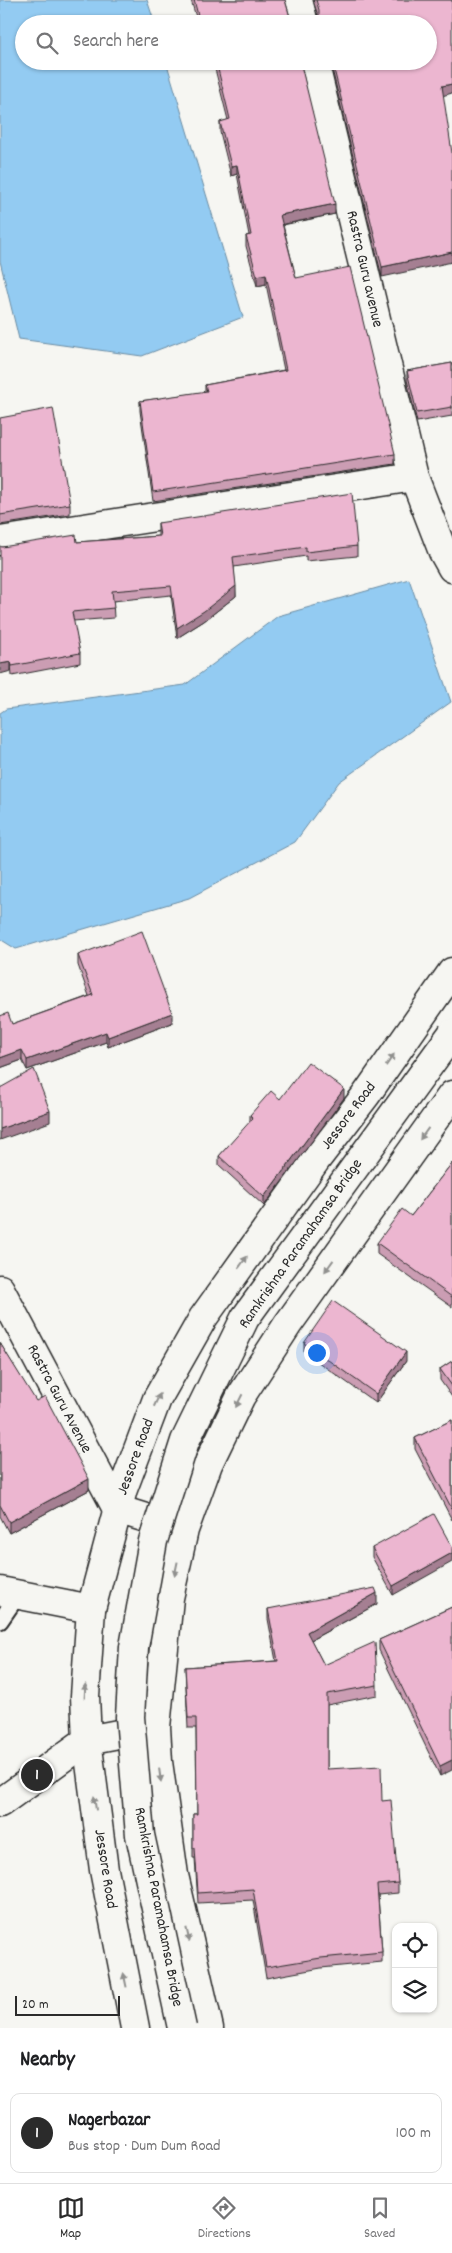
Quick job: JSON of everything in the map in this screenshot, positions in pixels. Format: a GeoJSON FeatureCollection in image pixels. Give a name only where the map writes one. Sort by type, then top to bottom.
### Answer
{"type":"FeatureCollection","features":[{"type":"Feature","properties":{"kind":"main road"},"geometry":{"type":"LineString","coordinates":[[298,0],[302,15]]}},
{"type":"Feature","properties":{"kind":"main road","name":"Rastra Guru avenue"},"geometry":{"type":"LineString","coordinates":[[316,70],[414,477],[443,552],[452,568]]}},
{"type":"Feature","properties":{"kind":"main road"},"geometry":{"type":"LineString","coordinates":[[0,540],[414,477]]}},
{"type":"Feature","properties":{"kind":"main road","name":"Jessore Road"},"geometry":{"type":"LineString","coordinates":[[135,2028],[104,1870],[87,1740],[85,1696],[91,1609],[123,1489],[157,1399],[203,1318],[316,1160],[366,1095],[452,972]]}},
{"type":"Feature","properties":{"kind":"main road","name":"Ramkrishna Paramahamsa Bridge"},"geometry":{"type":"LineString","coordinates":[[182,2028],[140,1835],[130,1717],[134,1647],[153,1541],[185,1441],[245,1318],[452,1034]]}},
{"type":"Feature","properties":{"kind":"main road"},"geometry":{"type":"LineString","coordinates":[[209,2028],[174,1874],[158,1762],[156,1727],[169,1598],[184,1530],[208,1464],[241,1396],[288,1324],[451,1098]]}},
{"type":"Feature","properties":{"kind":"main road","name":"Rastra Guru Avenue"},"geometry":{"type":"LineString","coordinates":[[0,1289],[117,1509]]}},
{"type":"Feature","properties":{"kind":"main road"},"geometry":{"type":"LineString","coordinates":[[117,1509],[184,1530]]}},
{"type":"Feature","properties":{"kind":"main road"},"geometry":{"type":"LineString","coordinates":[[9,1593],[91,1609]]}},
{"type":"Feature","properties":{"kind":"main road"},"geometry":{"type":"LineString","coordinates":[[0,1803],[87,1740],[156,1727]]}},
{"type":"Feature","properties":{"kind":"lane"},"geometry":{"type":"LineString","coordinates":[[0,1621],[9,1593]]}},
{"type":"Feature","properties":{"kind":"water"},"geometry":{"type":"Polygon","coordinates":[[[0,0],[147,0],[152,15],[15,15],[15,70],[169,70],[243,317],[142,356],[19,339],[0,261],[0,0]]]}},
{"type":"Feature","properties":{"kind":"water"},"geometry":{"type":"Polygon","coordinates":[[[409,579],[451,702],[339,782],[295,842],[189,898],[16,949],[0,939],[0,713],[6,709],[185,685],[278,616],[409,579]]]}},
{"type":"Feature","properties":{"kind":"building"},"geometry":{"type":"Polygon","coordinates":[[[194,0],[285,0],[289,15],[198,15],[194,0]]]}},
{"type":"Feature","properties":{"kind":"building"},"geometry":{"type":"Polygon","coordinates":[[[316,0],[452,0],[452,84],[442,86],[452,153],[452,252],[382,267],[334,70],[437,70],[437,15],[319,15],[316,0]]]}},
{"type":"Feature","properties":{"kind":"building"},"geometry":{"type":"Polygon","coordinates":[[[218,70],[302,70],[335,204],[280,215],[296,278],[350,267],[395,454],[153,492],[140,401],[207,391],[205,385],[286,370],[266,274],[257,276],[246,236],[251,235],[237,165],[231,166],[220,122],[230,119],[218,70]]]}},
{"type":"Feature","properties":{"kind":"building"},"geometry":{"type":"Polygon","coordinates":[[[452,363],[452,407],[417,413],[407,371],[452,363]]]}},
{"type":"Feature","properties":{"kind":"building"},"geometry":{"type":"Polygon","coordinates":[[[53,408],[70,504],[0,515],[0,418],[53,408]]]}},
{"type":"Feature","properties":{"kind":"building"},"geometry":{"type":"Polygon","coordinates":[[[352,493],[357,546],[306,552],[306,547],[233,557],[236,586],[204,611],[177,628],[171,586],[112,591],[114,608],[72,612],[80,653],[12,666],[11,662],[0,664],[0,546],[76,535],[77,542],[160,536],[158,523],[352,493]]]}},
{"type":"Feature","properties":{"kind":"building"},"geometry":{"type":"Polygon","coordinates":[[[142,931],[172,1013],[108,1037],[106,1032],[27,1060],[22,1050],[0,1058],[0,1016],[8,1013],[12,1024],[93,995],[78,955],[142,931]]]}},
{"type":"Feature","properties":{"kind":"building"},"geometry":{"type":"Polygon","coordinates":[[[308,1062],[344,1089],[264,1197],[219,1156],[253,1118],[250,1115],[271,1091],[280,1099],[308,1062]]]}},
{"type":"Feature","properties":{"kind":"building"},"geometry":{"type":"Polygon","coordinates":[[[34,1069],[50,1111],[0,1129],[0,1088],[34,1069]]]}},
{"type":"Feature","properties":{"kind":"building"},"geometry":{"type":"Polygon","coordinates":[[[452,1163],[452,1297],[377,1243],[402,1209],[411,1216],[452,1163]]]}},
{"type":"Feature","properties":{"kind":"building"},"geometry":{"type":"Polygon","coordinates":[[[333,1301],[406,1352],[376,1394],[304,1343],[333,1301]]]}},
{"type":"Feature","properties":{"kind":"building"},"geometry":{"type":"Polygon","coordinates":[[[0,1343],[36,1401],[45,1396],[89,1479],[9,1522],[0,1505],[0,1343]]]}},
{"type":"Feature","properties":{"kind":"building"},"geometry":{"type":"Polygon","coordinates":[[[452,1361],[452,1386],[440,1369],[452,1361]]]}},
{"type":"Feature","properties":{"kind":"building"},"geometry":{"type":"Polygon","coordinates":[[[452,1420],[452,1509],[415,1438],[452,1420]]]}},
{"type":"Feature","properties":{"kind":"building"},"geometry":{"type":"Polygon","coordinates":[[[434,1514],[452,1547],[452,1553],[393,1586],[372,1548],[434,1514]]]}},
{"type":"Feature","properties":{"kind":"building"},"geometry":{"type":"Polygon","coordinates":[[[375,1588],[377,1593],[307,1632],[324,1665],[375,1642],[377,1685],[327,1694],[327,1769],[381,1766],[382,1801],[391,1800],[398,1883],[377,1885],[382,1952],[321,1958],[266,1967],[253,1889],[198,1893],[195,1848],[193,1848],[193,1814],[197,1814],[196,1718],[188,1718],[185,1667],[278,1661],[268,1609],[375,1588]]]}},
{"type":"Feature","properties":{"kind":"building"},"geometry":{"type":"Polygon","coordinates":[[[452,1607],[452,1760],[440,1766],[379,1640],[452,1607]]]}},
{"type":"Feature","properties":{"kind":"place","name":"Nagerbazar"},"geometry":{"type":"Point","coordinates":[37,1775]}}]}
